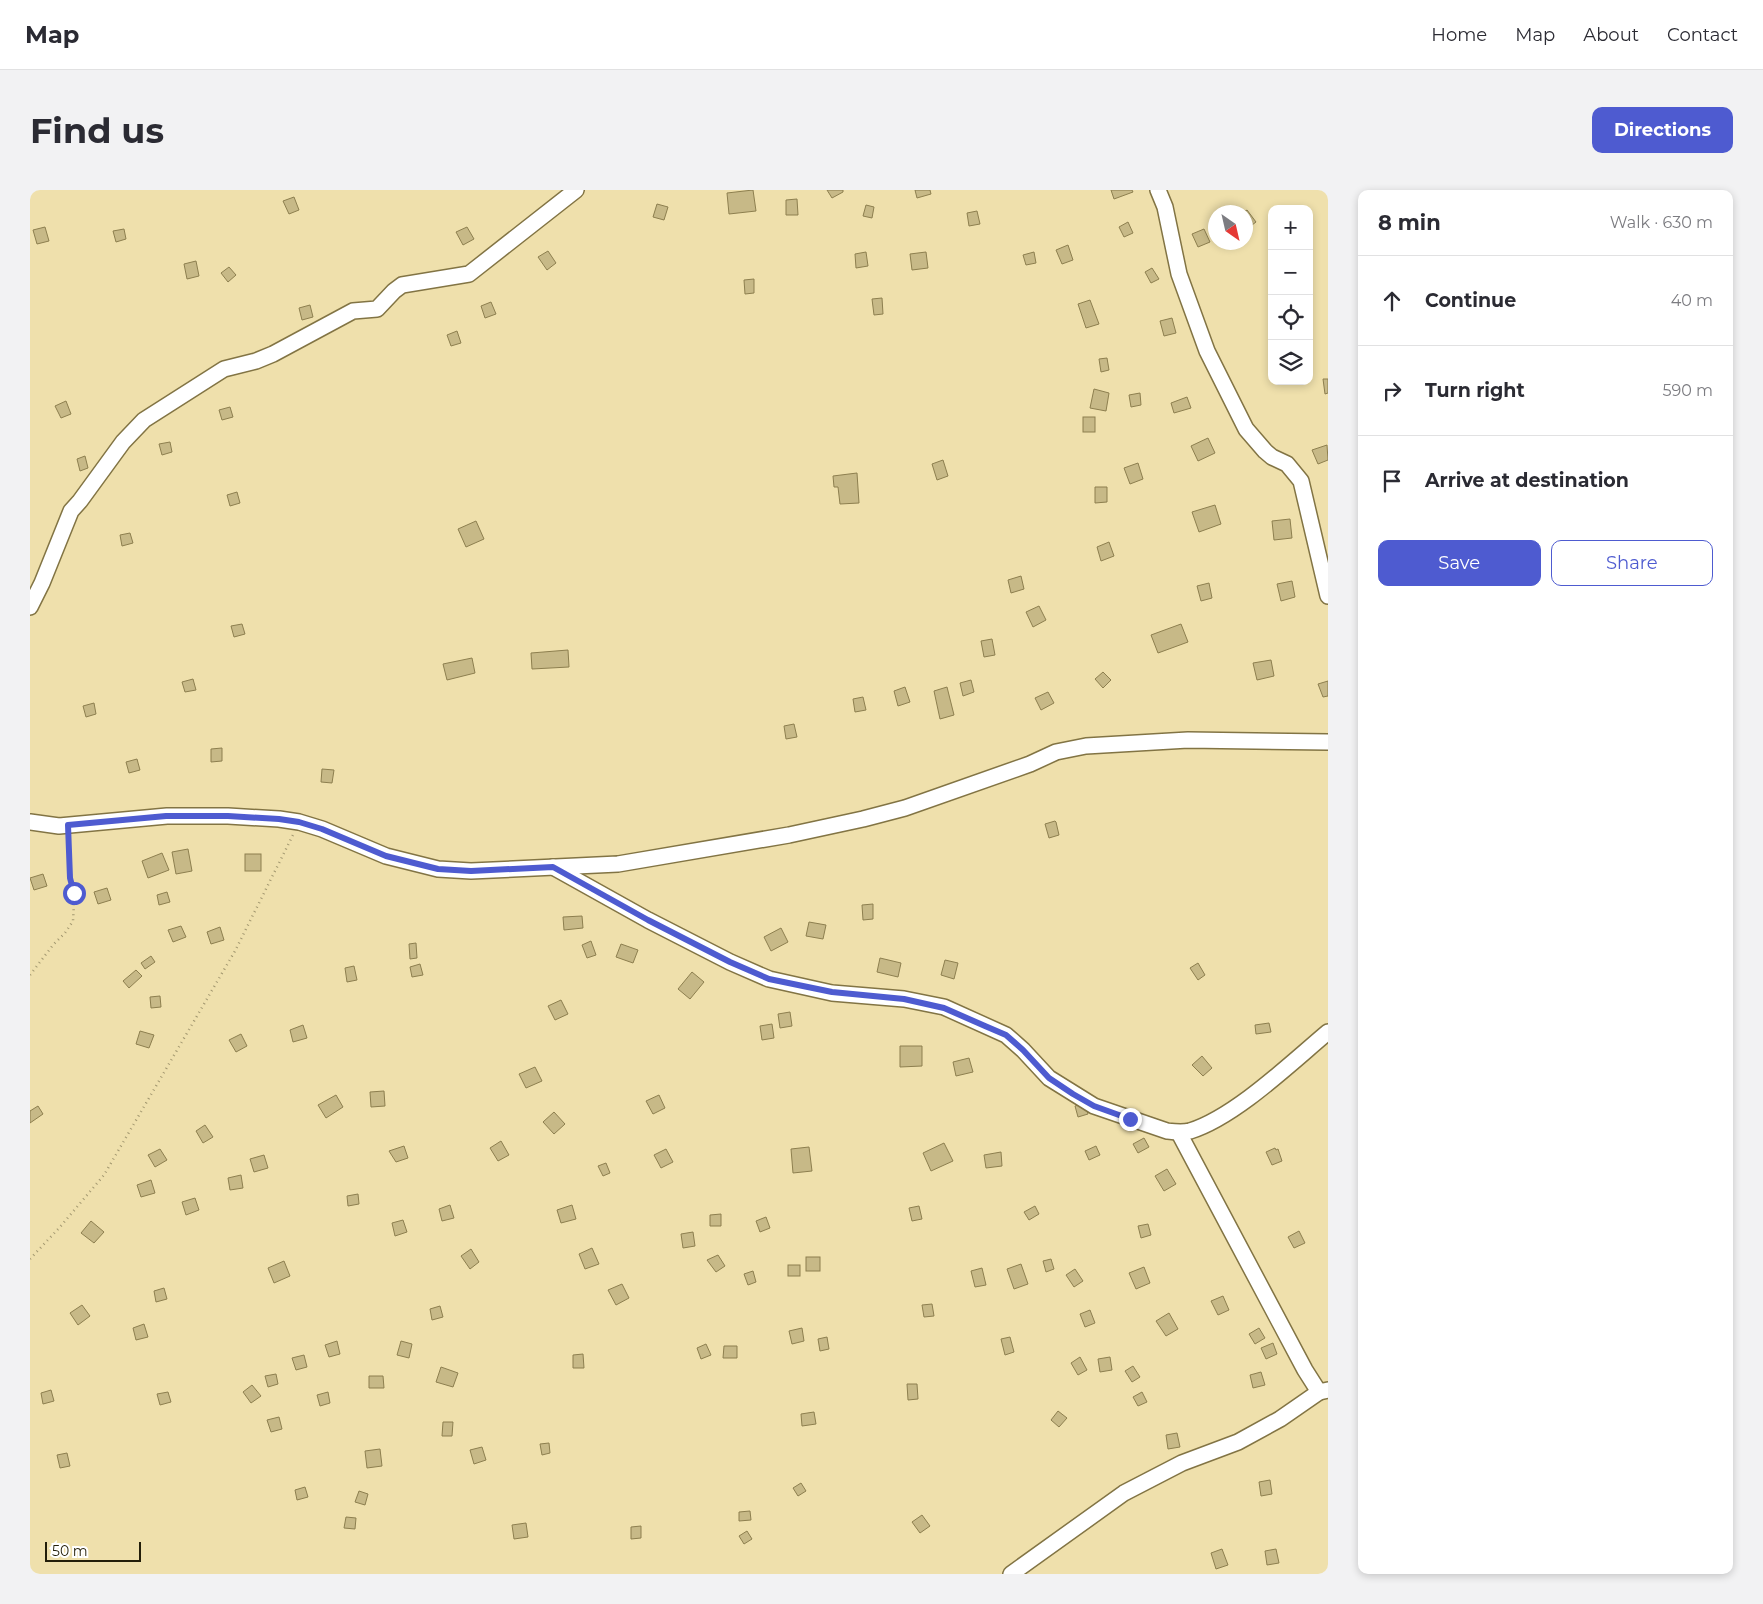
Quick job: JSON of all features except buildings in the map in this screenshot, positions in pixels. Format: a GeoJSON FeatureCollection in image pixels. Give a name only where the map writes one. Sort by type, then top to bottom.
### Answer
{"type":"FeatureCollection","features":[{"type":"Feature","properties":{"kind":"street"},"geometry":{"type":"LineString","coordinates":[[30,608],[71,511],[123,442],[144,420],[224,368],[256,361],[273,354],[353,311],[377,309],[402,285],[469,274],[576,190]]}},
{"type":"Feature","properties":{"kind":"street"},"geometry":{"type":"LineString","coordinates":[[1158,190],[1165,207],[1179,274],[1207,351],[1246,429],[1272,457],[1288,464],[1301,481],[1328,596]]}},
{"type":"Feature","properties":{"kind":"street"},"geometry":{"type":"LineString","coordinates":[[30,822],[68,825],[166,816],[228,816],[299,822],[322,829],[386,856],[438,869],[471,871],[618,864],[863,819],[905,808],[1030,764],[1056,752],[1086,746],[1188,740],[1328,742]]}},
{"type":"Feature","properties":{"kind":"street"},"geometry":{"type":"LineString","coordinates":[[553,867],[648,920],[730,962],[769,979],[832,992],[904,999],[944,1008],[1006,1035],[1049,1078],[1094,1106],[1167,1131],[1180,1133],[1190,1131],[1230,1111],[1275,1077],[1328,1032]]}},
{"type":"Feature","properties":{"kind":"street"},"geometry":{"type":"LineString","coordinates":[[1011,1574],[1124,1493],[1182,1463],[1238,1442],[1280,1419],[1323,1391],[1295,1352],[1180,1133]]}},
{"type":"Feature","properties":{"kind":"path"},"geometry":{"type":"LineString","coordinates":[[30,1258],[60,1227],[104,1175],[234,951],[299,822]]}},
{"type":"Feature","properties":{"kind":"path"},"geometry":{"type":"LineString","coordinates":[[30,975],[73,921],[74,903],[70,878],[68,825]]}},
{"type":"Feature","properties":{"kind":"route"},"geometry":{"type":"LineString","coordinates":[[74,893],[70,878],[68,825],[166,816],[228,816],[299,822],[322,829],[386,856],[438,869],[471,871],[553,867],[648,920],[730,962],[769,979],[832,992],[904,999],[944,1008],[1006,1035],[1049,1078],[1094,1106],[1130,1119]]}}]}
